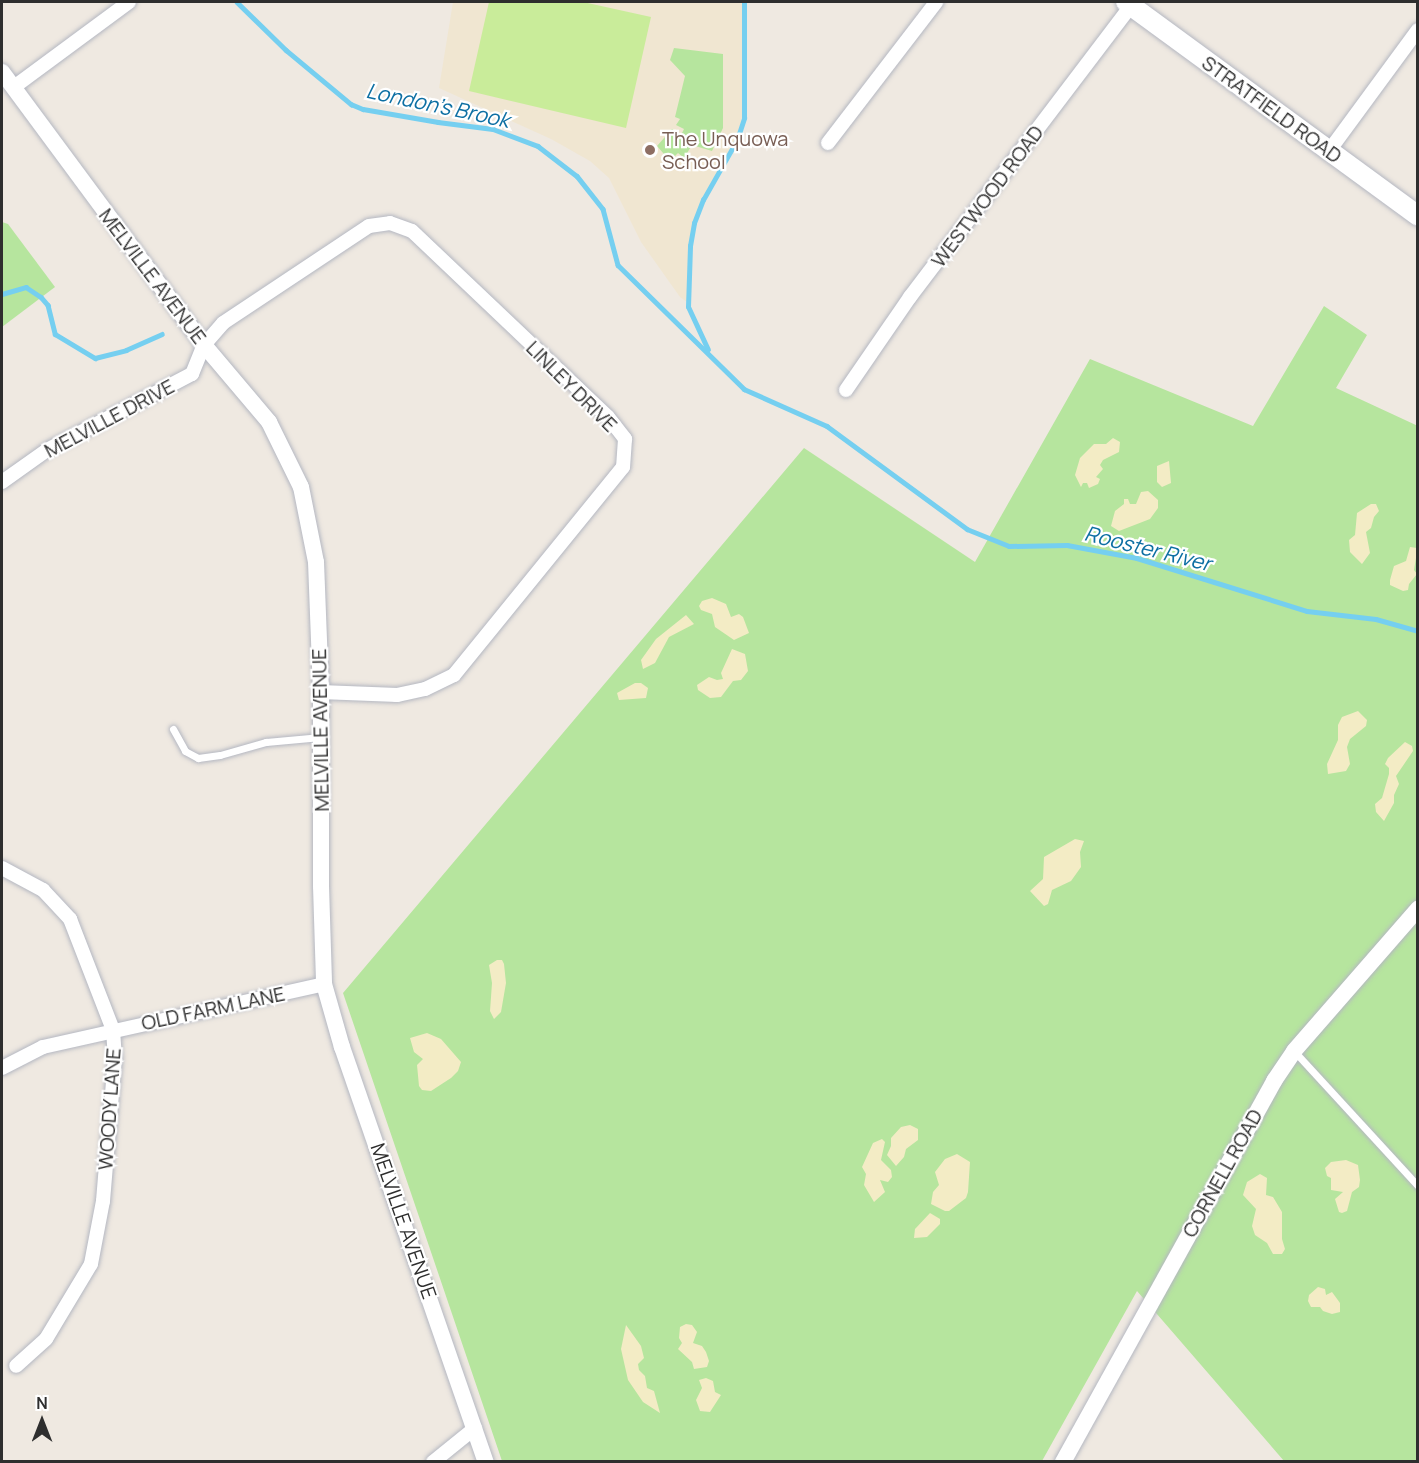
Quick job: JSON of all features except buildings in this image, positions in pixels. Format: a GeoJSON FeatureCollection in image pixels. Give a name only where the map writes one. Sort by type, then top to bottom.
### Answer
{"type":"FeatureCollection","features":[{"type":"Feature","properties":{"kind":"main road","name":"STRATFIELD ROAD"},"geometry":{"type":"LineString","coordinates":[[1129,3],[1418,216]]}},
{"type":"Feature","properties":{"kind":"street"},"geometry":{"type":"LineString","coordinates":[[14,87],[129,2]]}},
{"type":"Feature","properties":{"kind":"street"},"geometry":{"type":"LineString","coordinates":[[828,142],[936,2]]}},
{"type":"Feature","properties":{"kind":"street","name":"WESTWOOD ROAD"},"geometry":{"type":"LineString","coordinates":[[846,390],[910,297],[1129,3]]}},
{"type":"Feature","properties":{"kind":"street"},"geometry":{"type":"LineString","coordinates":[[1329,151],[1418,30]]}},
{"type":"Feature","properties":{"kind":"street","name":"MELVILLE AVENUE"},"geometry":{"type":"LineString","coordinates":[[2,72],[204,345],[269,422],[301,487],[316,562],[321,692],[321,886],[324,984],[342,1047],[486,1461]]}},
{"type":"Feature","properties":{"kind":"street","name":"LINLEY DRIVE"},"geometry":{"type":"LineString","coordinates":[[204,345],[222,323],[369,226],[390,223],[412,231],[608,417],[625,439],[623,467],[454,675],[425,690],[397,694],[321,692]]}},
{"type":"Feature","properties":{"kind":"street","name":"MELVILLE DRIVE"},"geometry":{"type":"LineString","coordinates":[[2,482],[47,450],[192,374],[204,345]]}},
{"type":"Feature","properties":{"kind":"street","name":"WOODY LANE"},"geometry":{"type":"LineString","coordinates":[[2,868],[43,890],[70,919],[113,1030],[115,1058],[103,1201],[91,1264],[46,1339],[16,1366]]}},
{"type":"Feature","properties":{"kind":"street","name":"CORNELL ROAD"},"geometry":{"type":"LineString","coordinates":[[1063,1461],[1274,1081],[1294,1051],[1418,909]]}},
{"type":"Feature","properties":{"kind":"street","name":"OLD FARM LANE"},"geometry":{"type":"LineString","coordinates":[[2,1068],[43,1047],[324,984]]}},
{"type":"Feature","properties":{"kind":"street"},"geometry":{"type":"LineString","coordinates":[[433,1461],[475,1428]]}},
{"type":"Feature","properties":{"kind":"lane"},"geometry":{"type":"LineString","coordinates":[[173,729],[185,751],[198,758],[220,755],[266,742],[321,737]]}},
{"type":"Feature","properties":{"kind":"lane"},"geometry":{"type":"LineString","coordinates":[[1294,1051],[1418,1186]]}},
{"type":"Feature","properties":{"kind":"shaded area","name":"The Unquowa School"},"geometry":{"type":"Polygon","coordinates":[[[453,2],[743,2],[742,118],[736,139],[702,199],[693,223],[689,244],[687,302],[680,297],[641,242],[609,178],[590,161],[551,139],[439,88],[453,2]]]}},
{"type":"Feature","properties":{"kind":"green space"},"geometry":{"type":"Polygon","coordinates":[[[489,2],[583,2],[651,17],[626,128],[469,91],[489,2]]]}},
{"type":"Feature","properties":{"kind":"green space"},"geometry":{"type":"Polygon","coordinates":[[[674,48],[723,54],[723,128],[712,151],[692,145],[684,158],[678,153],[670,161],[657,146],[672,129],[681,135],[684,129],[676,125],[680,119],[675,117],[685,76],[670,60],[674,48]]]}},
{"type":"Feature","properties":{"kind":"green space"},"geometry":{"type":"Polygon","coordinates":[[[2,222],[8,224],[55,287],[2,327],[2,222]]]}},
{"type":"Feature","properties":{"kind":"green space"},"geometry":{"type":"Polygon","coordinates":[[[1324,306],[1367,335],[1336,388],[1418,426],[1417,1461],[1284,1461],[1137,1291],[1042,1461],[502,1461],[343,993],[804,448],[975,562],[1090,359],[1253,426],[1324,306]]]}},
{"type":"Feature","properties":{"kind":"sand"},"geometry":{"type":"Polygon","coordinates":[[[1113,438],[1120,442],[1119,452],[1103,460],[1100,465],[1103,469],[1096,477],[1100,479],[1098,484],[1089,488],[1087,483],[1083,483],[1081,487],[1075,475],[1080,458],[1094,444],[1106,444],[1113,438]]]}},
{"type":"Feature","properties":{"kind":"sand"},"geometry":{"type":"Polygon","coordinates":[[[1169,461],[1171,483],[1162,487],[1157,482],[1157,466],[1169,461]]]}},
{"type":"Feature","properties":{"kind":"sand"},"geometry":{"type":"Polygon","coordinates":[[[1148,491],[1158,500],[1158,508],[1150,519],[1119,531],[1111,526],[1115,511],[1124,504],[1124,499],[1128,499],[1130,504],[1136,504],[1141,492],[1148,491]]]}},
{"type":"Feature","properties":{"kind":"sand"},"geometry":{"type":"Polygon","coordinates":[[[1371,504],[1376,504],[1379,511],[1374,517],[1371,528],[1366,532],[1370,553],[1362,564],[1350,552],[1349,540],[1355,535],[1357,513],[1371,504]]]}},
{"type":"Feature","properties":{"kind":"sand"},"geometry":{"type":"Polygon","coordinates":[[[1410,547],[1417,548],[1414,570],[1417,574],[1409,584],[1408,590],[1403,591],[1390,585],[1390,580],[1394,566],[1406,561],[1410,547]]]}},
{"type":"Feature","properties":{"kind":"sand"},"geometry":{"type":"Polygon","coordinates":[[[712,598],[726,604],[731,617],[739,614],[743,617],[749,633],[734,640],[715,627],[712,614],[701,610],[699,606],[702,601],[712,598]]]}},
{"type":"Feature","properties":{"kind":"sand"},"geometry":{"type":"Polygon","coordinates":[[[686,615],[694,624],[669,637],[655,663],[643,669],[641,660],[656,639],[686,615]]]}},
{"type":"Feature","properties":{"kind":"sand"},"geometry":{"type":"Polygon","coordinates":[[[732,649],[745,654],[748,671],[741,680],[733,681],[721,697],[710,698],[698,690],[697,685],[709,677],[717,680],[723,679],[721,673],[732,649]]]}},
{"type":"Feature","properties":{"kind":"sand"},"geometry":{"type":"Polygon","coordinates":[[[635,683],[641,683],[648,688],[646,698],[619,700],[617,693],[635,683]]]}},
{"type":"Feature","properties":{"kind":"sand"},"geometry":{"type":"Polygon","coordinates":[[[1358,711],[1367,720],[1366,726],[1350,739],[1347,747],[1350,764],[1346,771],[1328,774],[1327,764],[1338,740],[1338,725],[1342,717],[1358,711]]]}},
{"type":"Feature","properties":{"kind":"sand"},"geometry":{"type":"Polygon","coordinates":[[[1405,742],[1412,746],[1413,751],[1396,776],[1399,784],[1394,795],[1394,803],[1384,821],[1376,812],[1375,804],[1382,798],[1389,774],[1389,768],[1385,764],[1388,758],[1405,742]]]}},
{"type":"Feature","properties":{"kind":"sand"},"geometry":{"type":"Polygon","coordinates":[[[1075,839],[1084,841],[1080,852],[1081,867],[1071,881],[1052,890],[1048,904],[1044,906],[1030,891],[1043,879],[1044,857],[1075,839]]]}},
{"type":"Feature","properties":{"kind":"sand"},"geometry":{"type":"Polygon","coordinates":[[[502,960],[504,964],[506,983],[501,1012],[494,1019],[490,1011],[492,983],[489,965],[502,960]]]}},
{"type":"Feature","properties":{"kind":"sand"},"geometry":{"type":"Polygon","coordinates":[[[427,1033],[441,1039],[461,1062],[458,1071],[451,1078],[431,1091],[422,1090],[419,1086],[417,1065],[423,1059],[414,1052],[410,1038],[427,1033]]]}},
{"type":"Feature","properties":{"kind":"sand"},"geometry":{"type":"Polygon","coordinates":[[[910,1125],[918,1129],[918,1140],[906,1149],[904,1157],[896,1166],[887,1155],[891,1146],[891,1138],[901,1127],[910,1125]]]}},
{"type":"Feature","properties":{"kind":"sand"},"geometry":{"type":"Polygon","coordinates":[[[882,1139],[885,1142],[881,1160],[891,1170],[892,1177],[888,1182],[880,1180],[885,1192],[874,1202],[864,1185],[866,1174],[862,1167],[873,1143],[882,1139]]]}},
{"type":"Feature","properties":{"kind":"sand"},"geometry":{"type":"Polygon","coordinates":[[[957,1154],[970,1162],[968,1192],[966,1198],[949,1211],[945,1211],[931,1204],[933,1192],[939,1185],[935,1172],[945,1159],[957,1154]]]}},
{"type":"Feature","properties":{"kind":"sand"},"geometry":{"type":"Polygon","coordinates":[[[1346,1160],[1358,1165],[1360,1180],[1359,1187],[1352,1192],[1347,1211],[1342,1213],[1339,1212],[1335,1199],[1343,1192],[1331,1190],[1331,1178],[1327,1176],[1325,1168],[1331,1162],[1346,1160]]]}},
{"type":"Feature","properties":{"kind":"sand"},"geometry":{"type":"Polygon","coordinates":[[[1260,1174],[1267,1178],[1266,1195],[1273,1197],[1282,1212],[1282,1239],[1285,1249],[1282,1254],[1273,1254],[1267,1243],[1255,1235],[1252,1226],[1256,1209],[1243,1195],[1247,1182],[1260,1174]]]}},
{"type":"Feature","properties":{"kind":"sand"},"geometry":{"type":"Polygon","coordinates":[[[930,1213],[940,1219],[940,1224],[927,1237],[914,1238],[915,1229],[930,1213]]]}},
{"type":"Feature","properties":{"kind":"sand"},"geometry":{"type":"Polygon","coordinates":[[[1318,1287],[1325,1289],[1326,1295],[1332,1292],[1340,1303],[1340,1312],[1332,1314],[1323,1311],[1320,1307],[1311,1307],[1308,1301],[1309,1295],[1318,1287]]]}},
{"type":"Feature","properties":{"kind":"sand"},"geometry":{"type":"Polygon","coordinates":[[[686,1324],[692,1325],[697,1332],[693,1343],[702,1346],[706,1352],[709,1361],[707,1367],[694,1369],[692,1362],[678,1349],[682,1343],[679,1338],[680,1327],[686,1324]]]}},
{"type":"Feature","properties":{"kind":"sand"},"geometry":{"type":"Polygon","coordinates":[[[626,1325],[641,1346],[644,1358],[638,1364],[639,1370],[645,1376],[647,1388],[654,1391],[660,1413],[643,1402],[628,1380],[621,1349],[626,1325]]]}},
{"type":"Feature","properties":{"kind":"sand"},"geometry":{"type":"Polygon","coordinates":[[[706,1378],[713,1381],[715,1392],[721,1395],[710,1412],[700,1411],[696,1400],[702,1388],[699,1380],[706,1378]]]}},
{"type":"Feature","properties":{"kind":"waterway","name":"Rooster River"},"geometry":{"type":"LineString","coordinates":[[237,2],[286,50],[351,104],[363,109],[493,129],[538,146],[577,176],[603,209],[618,265],[744,389],[827,426],[967,529],[1009,546],[1067,545],[1137,558],[1307,611],[1376,619],[1418,631]]}},
{"type":"Feature","properties":{"kind":"waterway"},"geometry":{"type":"LineString","coordinates":[[708,350],[688,307],[690,246],[694,223],[703,200],[737,140],[744,118],[744,2]]}},
{"type":"Feature","properties":{"kind":"waterway"},"geometry":{"type":"LineString","coordinates":[[2,294],[26,287],[41,297],[48,305],[55,334],[95,358],[126,350],[162,334]]}},
{"type":"Feature","properties":{"kind":"place","name":"The Unquowa School"},"geometry":{"type":"Point","coordinates":[650,150]}},
{"type":"Feature","properties":{"kind":"water label","name":"London's Brook"},"geometry":{"type":"Point","coordinates":[438,105]}}]}
